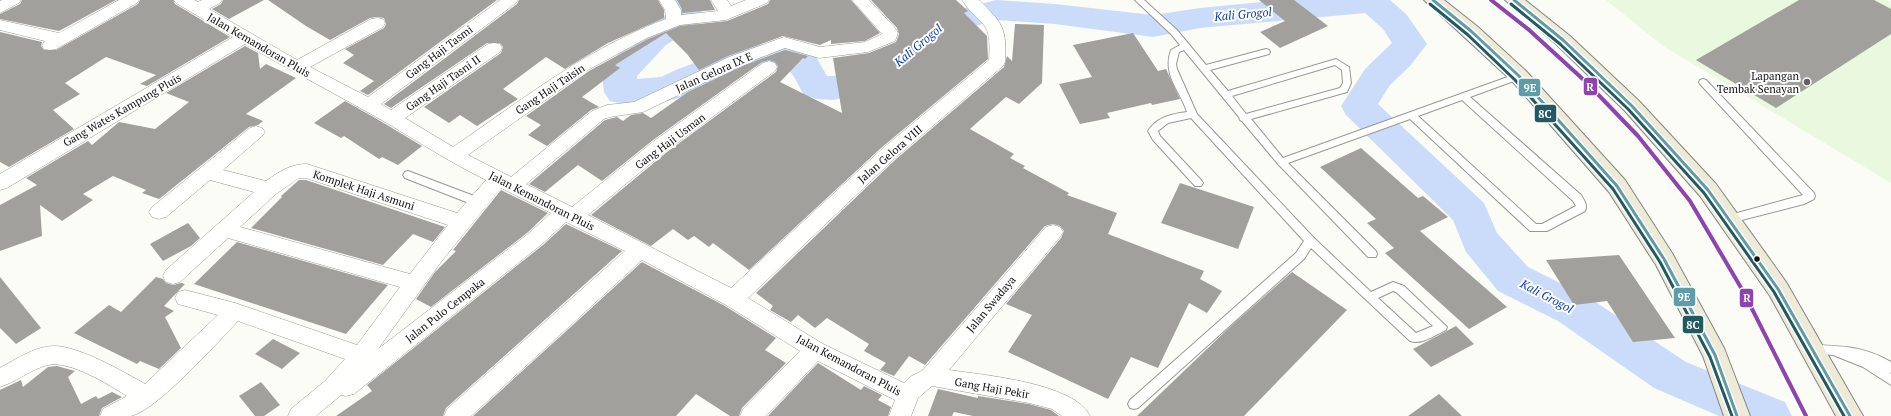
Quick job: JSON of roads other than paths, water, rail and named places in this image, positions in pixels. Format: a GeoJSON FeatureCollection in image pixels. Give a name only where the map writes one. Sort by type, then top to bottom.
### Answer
{"type":"FeatureCollection","features":[{"type":"Feature","properties":{"kind":"highway"},"geometry":{"type":"LineString","coordinates":[[1433,0],[1472,31],[1519,76],[1617,186],[1664,259],[1715,354],[1738,416]]}},
{"type":"Feature","properties":{"kind":"highway"},"geometry":{"type":"LineString","coordinates":[[1514,0],[1563,40],[1632,106],[1708,190],[1778,289],[1850,414]]}},
{"type":"Feature","properties":{"kind":"street"},"geometry":{"type":"LineString","coordinates":[[0,8],[13,0]]}},
{"type":"Feature","properties":{"kind":"street"},"geometry":{"type":"LineString","coordinates":[[0,25],[55,42],[131,0]]}},
{"type":"Feature","properties":{"kind":"street"},"geometry":{"type":"LineString","coordinates":[[190,5],[214,0]]}},
{"type":"Feature","properties":{"kind":"street","name":"Gang Haji Tasmi"},"geometry":{"type":"LineString","coordinates":[[369,105],[510,0]]}},
{"type":"Feature","properties":{"kind":"street"},"geometry":{"type":"LineString","coordinates":[[666,0],[681,20]]}},
{"type":"Feature","properties":{"kind":"street"},"geometry":{"type":"LineString","coordinates":[[719,0],[725,10],[730,12]]}},
{"type":"Feature","properties":{"kind":"street","name":"Gang Haji Taisin"},"geometry":{"type":"LineString","coordinates":[[454,156],[582,66],[641,34],[681,20],[720,16],[761,0]]}},
{"type":"Feature","properties":{"kind":"street","name":"Jalan Gelora IX E"},"geometry":{"type":"LineString","coordinates":[[506,182],[598,115],[607,111],[637,108],[736,61],[784,42],[819,53],[868,47],[889,37],[890,33],[888,29],[860,0]]}},
{"type":"Feature","properties":{"kind":"street","name":"Jalan Kemandoran Pluis"},"geometry":{"type":"LineString","coordinates":[[190,5],[297,67],[369,105],[454,156],[733,299],[815,350],[906,395]]}},
{"type":"Feature","properties":{"kind":"street","name":"Jalan Gelora VIII"},"geometry":{"type":"LineString","coordinates":[[733,299],[888,154],[998,62],[998,32],[979,8]]}},
{"type":"Feature","properties":{"kind":"street"},"geometry":{"type":"LineString","coordinates":[[297,67],[377,23]]}},
{"type":"Feature","properties":{"kind":"street","name":"Gang Wates Kampung Pluis"},"geometry":{"type":"LineString","coordinates":[[0,184],[245,37]]}},
{"type":"Feature","properties":{"kind":"street","name":"Gang Haji Tasni II"},"geometry":{"type":"LineString","coordinates":[[391,119],[494,48]]}},
{"type":"Feature","properties":{"kind":"street","name":"Gang Haji Usman"},"geometry":{"type":"LineString","coordinates":[[568,215],[769,67]]}},
{"type":"Feature","properties":{"kind":"street"},"geometry":{"type":"LineString","coordinates":[[159,212],[256,132]]}},
{"type":"Feature","properties":{"kind":"street","name":"Komplek Haji Asmuni"},"geometry":{"type":"LineString","coordinates":[[173,276],[226,230],[269,189],[289,174],[298,171],[307,171],[461,222]]}},
{"type":"Feature","properties":{"kind":"street"},"geometry":{"type":"LineString","coordinates":[[207,172],[269,189]]}},
{"type":"Feature","properties":{"kind":"street","name":"Jalan Pulo Cempaka"},"geometry":{"type":"LineString","coordinates":[[299,416],[321,401],[345,377],[461,222],[478,202],[506,182]]}},
{"type":"Feature","properties":{"kind":"street","name":"Jalan Pulo Cempaka"},"geometry":{"type":"LineString","coordinates":[[321,401],[329,400],[363,375],[535,239],[568,215]]}},
{"type":"Feature","properties":{"kind":"street"},"geometry":{"type":"LineString","coordinates":[[226,230],[414,283]]}},
{"type":"Feature","properties":{"kind":"street","name":"Jalan Swadaya"},"geometry":{"type":"LineString","coordinates":[[931,377],[1053,232]]}},
{"type":"Feature","properties":{"kind":"street"},"geometry":{"type":"LineString","coordinates":[[455,416],[640,250]]}},
{"type":"Feature","properties":{"kind":"street"},"geometry":{"type":"LineString","coordinates":[[184,298],[235,310],[361,356]]}},
{"type":"Feature","properties":{"kind":"street"},"geometry":{"type":"LineString","coordinates":[[111,416],[146,397],[173,373],[235,310]]}},
{"type":"Feature","properties":{"kind":"street"},"geometry":{"type":"LineString","coordinates":[[751,416],[815,350]]}},
{"type":"Feature","properties":{"kind":"street"},"geometry":{"type":"LineString","coordinates":[[0,378],[47,356],[56,354],[79,361],[134,388],[146,397]]}},
{"type":"Feature","properties":{"kind":"street"},"geometry":{"type":"LineString","coordinates":[[900,416],[906,395],[921,381],[931,377]]}},
{"type":"Feature","properties":{"kind":"street","name":"Gang Haji Pekir"},"geometry":{"type":"LineString","coordinates":[[931,377],[999,387],[1079,416]]}},
{"type":"Feature","properties":{"kind":"lane"},"geometry":{"type":"LineString","coordinates":[[1142,3],[1174,32],[1243,118],[1281,162],[1372,254]]}},
{"type":"Feature","properties":{"kind":"lane"},"geometry":{"type":"LineString","coordinates":[[1185,46],[1175,50],[1170,61],[1174,77],[1186,97],[1193,115],[1310,241],[1370,297],[1414,338],[1419,338],[1442,327],[1400,290],[1393,286],[1370,297]]}},
{"type":"Feature","properties":{"kind":"lane"},"geometry":{"type":"LineString","coordinates":[[1204,69],[1266,52]]}},
{"type":"Feature","properties":{"kind":"lane"},"geometry":{"type":"LineString","coordinates":[[1225,94],[1336,62],[1346,69],[1347,83],[1344,90],[1243,118]]}},
{"type":"Feature","properties":{"kind":"lane"},"geometry":{"type":"LineString","coordinates":[[1281,162],[1519,76]]}},
{"type":"Feature","properties":{"kind":"lane"},"geometry":{"type":"LineString","coordinates":[[1703,82],[1810,196],[1804,200],[1730,220]]}},
{"type":"Feature","properties":{"kind":"lane"},"geometry":{"type":"LineString","coordinates":[[1408,116],[1534,228],[1543,228],[1581,208],[1580,202],[1577,198],[1463,96]]}},
{"type":"Feature","properties":{"kind":"lane"},"geometry":{"type":"LineString","coordinates":[[1193,115],[1178,116],[1164,121],[1157,125],[1153,131],[1156,138],[1198,183]]}},
{"type":"Feature","properties":{"kind":"lane"},"geometry":{"type":"LineString","coordinates":[[408,175],[478,202]]}},
{"type":"Feature","properties":{"kind":"lane"},"geometry":{"type":"LineString","coordinates":[[1134,404],[1300,256],[1310,241]]}},
{"type":"Feature","properties":{"kind":"lane"},"geometry":{"type":"LineString","coordinates":[[1812,350],[1852,350],[1870,355],[1891,368]]}},
{"type":"Feature","properties":{"kind":"lane"},"geometry":{"type":"LineString","coordinates":[[1835,351],[1867,363],[1891,380]]}},
{"type":"Feature","properties":{"kind":"waterway","name":"Kali Grogol"},"geometry":{"type":"LineString","coordinates":[[679,0],[687,17],[654,37],[619,74],[622,92],[667,89],[690,77],[744,56],[780,55],[804,65],[816,87],[833,88],[861,82],[883,75],[942,24],[997,10],[1055,14],[1153,26],[1200,18],[1373,2],[1395,22],[1410,44],[1398,58],[1377,77],[1359,106],[1470,213],[1480,241],[1513,279],[1573,309],[1670,375],[1769,416]]}},
{"type":"Feature","properties":{"kind":"place","name":"Lapangan Tembak Senayan"},"geometry":{"type":"Point","coordinates":[1807,82]}}]}
